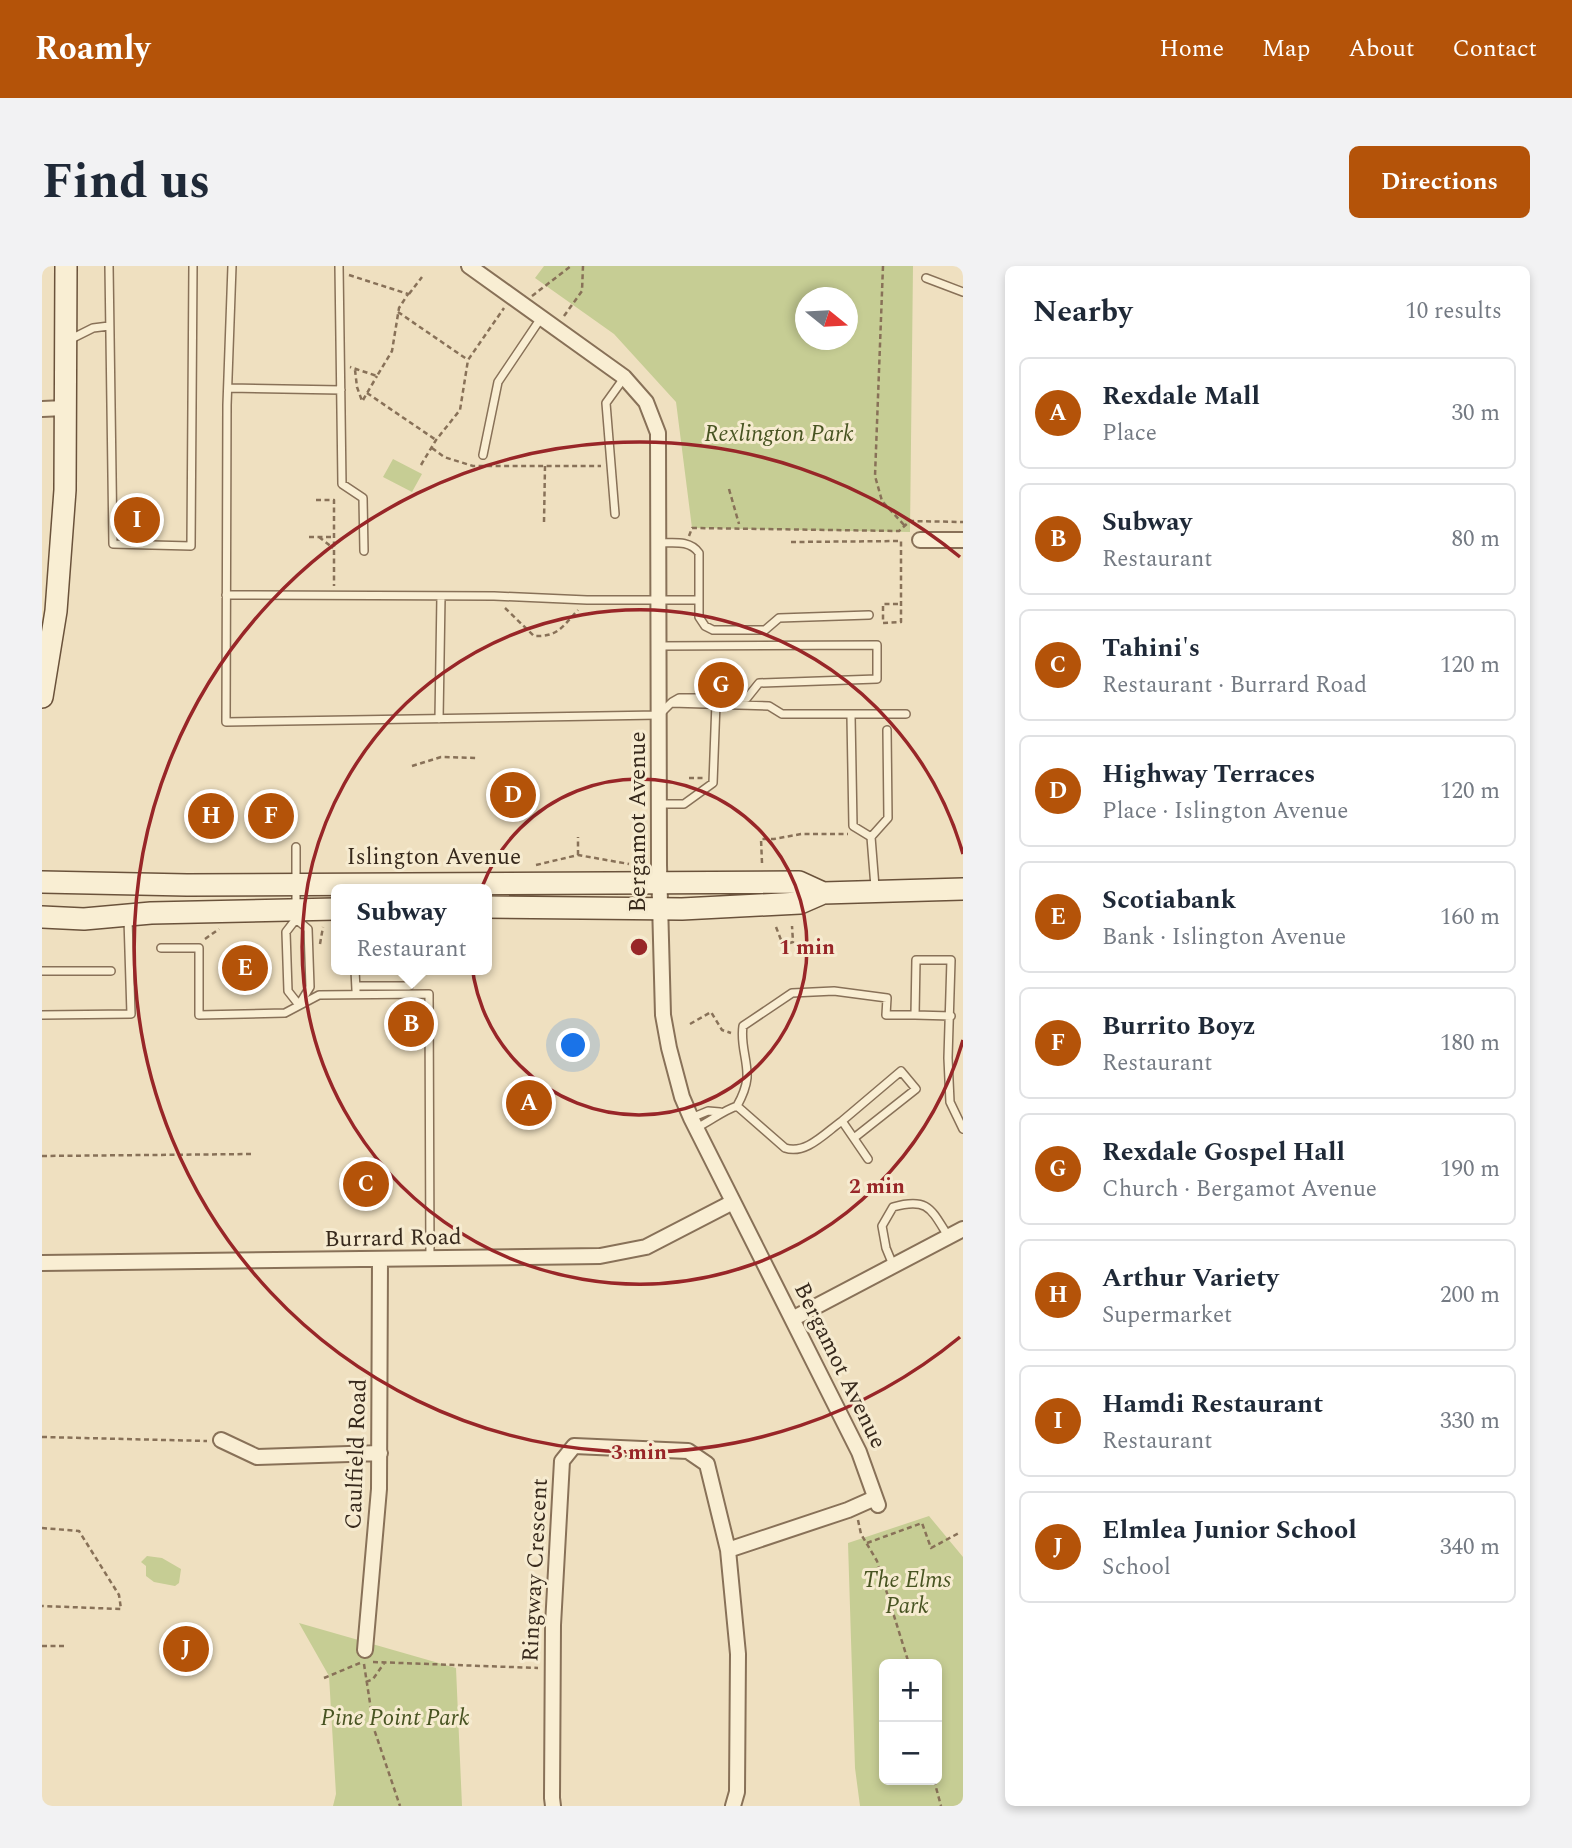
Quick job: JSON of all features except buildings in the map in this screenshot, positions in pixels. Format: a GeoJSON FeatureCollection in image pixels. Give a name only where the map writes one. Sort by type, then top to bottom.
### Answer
{"type":"FeatureCollection","features":[{"type":"Feature","properties":{"kind":"main road"},"geometry":{"type":"LineString","coordinates":[[42,697],[56,611],[65,490],[66,266]]}},
{"type":"Feature","properties":{"kind":"main road","name":"Islington Avenue"},"geometry":{"type":"LineString","coordinates":[[42,882],[799,882],[823,893]]}},
{"type":"Feature","properties":{"kind":"main road","name":"Islington Avenue"},"geometry":{"type":"LineString","coordinates":[[492,907],[660,909],[800,903],[823,893],[963,889]]}},
{"type":"Feature","properties":{"kind":"main road"},"geometry":{"type":"LineString","coordinates":[[42,917],[84,919],[127,915],[296,914],[331,910]]}},
{"type":"Feature","properties":{"kind":"street","name":"Bergamot Avenue"},"geometry":{"type":"LineString","coordinates":[[469,266],[624,377],[646,402],[659,433],[659,883],[663,1015],[679,1085],[694,1123],[859,1452],[876,1502],[728,1550]]}},
{"type":"Feature","properties":{"kind":"street"},"geometry":{"type":"LineString","coordinates":[[42,410],[65,408]]}},
{"type":"Feature","properties":{"kind":"street"},"geometry":{"type":"LineString","coordinates":[[920,540],[963,540]]}},
{"type":"Feature","properties":{"kind":"street","name":"Burrard Road"},"geometry":{"type":"LineString","coordinates":[[42,1262],[600,1256],[646,1247],[733,1202]]}},
{"type":"Feature","properties":{"kind":"street"},"geometry":{"type":"LineString","coordinates":[[794,1318],[963,1228]]}},
{"type":"Feature","properties":{"kind":"street","name":"Caulfield Road"},"geometry":{"type":"LineString","coordinates":[[365,1656],[380,1453],[380,1260]]}},
{"type":"Feature","properties":{"kind":"street"},"geometry":{"type":"LineString","coordinates":[[221,1440],[257,1457],[380,1453]]}},
{"type":"Feature","properties":{"kind":"street","name":"Ringway Crescent"},"geometry":{"type":"LineString","coordinates":[[553,1806],[552,1669],[562,1461],[574,1446],[688,1451],[707,1464],[728,1550],[738,1654],[737,1792],[733,1806]]}},
{"type":"Feature","properties":{"kind":"lane"},"geometry":{"type":"LineString","coordinates":[[109,266],[113,544],[191,545],[193,266]]}},
{"type":"Feature","properties":{"kind":"lane"},"geometry":{"type":"LineString","coordinates":[[232,266],[228,388],[226,722],[659,715],[679,698],[747,698],[758,683],[877,679],[877,645],[660,646]]}},
{"type":"Feature","properties":{"kind":"lane"},"geometry":{"type":"LineString","coordinates":[[339,269],[342,484],[363,498],[364,551]]}},
{"type":"Feature","properties":{"kind":"lane"},"geometry":{"type":"LineString","coordinates":[[926,278],[963,292]]}},
{"type":"Feature","properties":{"kind":"lane"},"geometry":{"type":"LineString","coordinates":[[483,455],[498,382],[541,317]]}},
{"type":"Feature","properties":{"kind":"lane"},"geometry":{"type":"LineString","coordinates":[[66,342],[93,328],[109,326]]}},
{"type":"Feature","properties":{"kind":"lane"},"geometry":{"type":"LineString","coordinates":[[615,514],[606,403],[624,377]]}},
{"type":"Feature","properties":{"kind":"lane"},"geometry":{"type":"LineString","coordinates":[[228,388],[341,390]]}},
{"type":"Feature","properties":{"kind":"lane"},"geometry":{"type":"LineString","coordinates":[[660,543],[686,543],[695,546],[699,553],[699,617],[705,626],[713,630],[765,630],[779,618],[869,615]]}},
{"type":"Feature","properties":{"kind":"lane"},"geometry":{"type":"LineString","coordinates":[[226,595],[699,600]]}},
{"type":"Feature","properties":{"kind":"lane"},"geometry":{"type":"LineString","coordinates":[[439,719],[441,596]]}},
{"type":"Feature","properties":{"kind":"lane"},"geometry":{"type":"LineString","coordinates":[[671,703],[769,706],[782,714],[906,714]]}},
{"type":"Feature","properties":{"kind":"lane"},"geometry":{"type":"LineString","coordinates":[[660,804],[684,804],[713,783],[716,704]]}},
{"type":"Feature","properties":{"kind":"lane"},"geometry":{"type":"LineString","coordinates":[[852,716],[853,826],[869,836]]}},
{"type":"Feature","properties":{"kind":"lane"},"geometry":{"type":"LineString","coordinates":[[869,836],[888,818],[887,730]]}},
{"type":"Feature","properties":{"kind":"lane"},"geometry":{"type":"LineString","coordinates":[[869,836],[875,891]]}},
{"type":"Feature","properties":{"kind":"lane"},"geometry":{"type":"LineString","coordinates":[[296,847],[296,914],[286,932],[286,943],[288,991],[299,1005]]}},
{"type":"Feature","properties":{"kind":"lane"},"geometry":{"type":"LineString","coordinates":[[296,914],[308,929],[310,987],[299,1005]]}},
{"type":"Feature","properties":{"kind":"lane"},"geometry":{"type":"LineString","coordinates":[[42,1015],[131,1014],[127,915]]}},
{"type":"Feature","properties":{"kind":"lane"},"geometry":{"type":"LineString","coordinates":[[161,948],[199,947],[199,1015],[285,1013],[318,995],[429,994],[430,1259]]}},
{"type":"Feature","properties":{"kind":"lane"},"geometry":{"type":"LineString","coordinates":[[915,1015],[916,960],[951,960],[948,1058],[950,1102],[963,1129]]}},
{"type":"Feature","properties":{"kind":"lane"},"geometry":{"type":"LineString","coordinates":[[42,971],[111,971]]}},
{"type":"Feature","properties":{"kind":"lane"},"geometry":{"type":"LineString","coordinates":[[355,975],[356,995]]}},
{"type":"Feature","properties":{"kind":"lane"},"geometry":{"type":"LineString","coordinates":[[356,986],[408,986],[409,975]]}},
{"type":"Feature","properties":{"kind":"lane"},"geometry":{"type":"LineString","coordinates":[[694,1123],[708,1111],[720,1112],[737,1106],[747,1077],[740,1039],[743,1026],[793,993],[834,991],[887,998],[886,1015],[951,1016]]}},
{"type":"Feature","properties":{"kind":"lane"},"geometry":{"type":"LineString","coordinates":[[737,1106],[785,1148],[795,1151],[807,1147],[842,1121],[901,1071],[916,1088],[854,1138]]}},
{"type":"Feature","properties":{"kind":"lane"},"geometry":{"type":"LineString","coordinates":[[842,1121],[868,1159]]}},
{"type":"Feature","properties":{"kind":"lane"},"geometry":{"type":"LineString","coordinates":[[893,1265],[886,1248],[882,1226],[893,1207],[912,1202],[930,1208],[948,1236]]}},
{"type":"Feature","properties":{"kind":"path"},"geometry":{"type":"LineString","coordinates":[[421,465],[436,440],[460,410],[468,360],[517,300],[571,266]]}},
{"type":"Feature","properties":{"kind":"path"},"geometry":{"type":"LineString","coordinates":[[573,303],[583,287],[583,266]]}},
{"type":"Feature","properties":{"kind":"path"},"geometry":{"type":"LineString","coordinates":[[883,266],[875,476],[882,501],[905,526]]}},
{"type":"Feature","properties":{"kind":"path"},"geometry":{"type":"LineString","coordinates":[[339,269],[408,294]]}},
{"type":"Feature","properties":{"kind":"path"},"geometry":{"type":"LineString","coordinates":[[355,369],[362,401],[391,351],[398,312],[422,277]]}},
{"type":"Feature","properties":{"kind":"path"},"geometry":{"type":"LineString","coordinates":[[398,312],[468,360]]}},
{"type":"Feature","properties":{"kind":"path"},"geometry":{"type":"LineString","coordinates":[[340,364],[377,376]]}},
{"type":"Feature","properties":{"kind":"path"},"geometry":{"type":"LineString","coordinates":[[367,393],[436,440]]}},
{"type":"Feature","properties":{"kind":"path"},"geometry":{"type":"LineString","coordinates":[[432,448],[444,457],[473,466],[611,466]]}},
{"type":"Feature","properties":{"kind":"path"},"geometry":{"type":"LineString","coordinates":[[544,522],[545,466]]}},
{"type":"Feature","properties":{"kind":"path"},"geometry":{"type":"LineString","coordinates":[[729,489],[739,524]]}},
{"type":"Feature","properties":{"kind":"path"},"geometry":{"type":"LineString","coordinates":[[316,500],[334,500],[334,595]]}},
{"type":"Feature","properties":{"kind":"path"},"geometry":{"type":"LineString","coordinates":[[686,543],[692,528],[899,531],[910,521],[963,523]]}},
{"type":"Feature","properties":{"kind":"path"},"geometry":{"type":"LineString","coordinates":[[309,537],[334,537]]}},
{"type":"Feature","properties":{"kind":"path"},"geometry":{"type":"LineString","coordinates":[[319,537],[334,548]]}},
{"type":"Feature","properties":{"kind":"path"},"geometry":{"type":"LineString","coordinates":[[791,542],[901,541],[901,604],[901,622],[883,623],[883,604],[901,604]]}},
{"type":"Feature","properties":{"kind":"path"},"geometry":{"type":"LineString","coordinates":[[494,596],[522,627],[534,636],[547,637],[555,634],[587,600]]}},
{"type":"Feature","properties":{"kind":"path"},"geometry":{"type":"LineString","coordinates":[[412,766],[441,757],[477,758]]}},
{"type":"Feature","properties":{"kind":"path"},"geometry":{"type":"LineString","coordinates":[[762,863],[761,839],[801,834],[869,836]]}},
{"type":"Feature","properties":{"kind":"path"},"geometry":{"type":"LineString","coordinates":[[578,837],[578,855]]}},
{"type":"Feature","properties":{"kind":"path"},"geometry":{"type":"LineString","coordinates":[[533,865],[578,855],[630,864]]}},
{"type":"Feature","properties":{"kind":"path"},"geometry":{"type":"LineString","coordinates":[[199,947],[206,937],[224,925]]}},
{"type":"Feature","properties":{"kind":"path"},"geometry":{"type":"LineString","coordinates":[[776,927],[783,945],[793,942],[792,926]]}},
{"type":"Feature","properties":{"kind":"path"},"geometry":{"type":"LineString","coordinates":[[690,1024],[712,1012],[722,1030],[742,1032]]}},
{"type":"Feature","properties":{"kind":"path"},"geometry":{"type":"LineString","coordinates":[[42,1156],[254,1154]]}},
{"type":"Feature","properties":{"kind":"path"},"geometry":{"type":"LineString","coordinates":[[42,1437],[221,1440]]}},
{"type":"Feature","properties":{"kind":"path"},"geometry":{"type":"LineString","coordinates":[[859,1521],[861,1534],[877,1561],[907,1659]]}},
{"type":"Feature","properties":{"kind":"path"},"geometry":{"type":"LineString","coordinates":[[866,1543],[922,1523],[931,1548],[959,1533]]}},
{"type":"Feature","properties":{"kind":"path"},"geometry":{"type":"LineString","coordinates":[[42,1528],[79,1531],[119,1595],[121,1609],[42,1606]]}},
{"type":"Feature","properties":{"kind":"path"},"geometry":{"type":"LineString","coordinates":[[42,1646],[65,1646]]}},
{"type":"Feature","properties":{"kind":"path"},"geometry":{"type":"LineString","coordinates":[[365,1656],[366,1682],[374,1729],[400,1806]]}},
{"type":"Feature","properties":{"kind":"path"},"geometry":{"type":"LineString","coordinates":[[324,1678],[365,1656],[385,1661],[552,1669]]}},
{"type":"Feature","properties":{"kind":"path"},"geometry":{"type":"LineString","coordinates":[[366,1682],[373,1679],[385,1661]]}},
{"type":"Feature","properties":{"kind":"path"},"geometry":{"type":"LineString","coordinates":[[935,1785],[941,1806]]}},
{"type":"Feature","properties":{"kind":"green space","name":"Rexlington Park"},"geometry":{"type":"Polygon","coordinates":[[[544,266],[913,266],[910,532],[692,528],[676,402],[614,334],[535,278],[544,266]]]}},
{"type":"Feature","properties":{"kind":"green space"},"geometry":{"type":"Polygon","coordinates":[[[393,459],[422,474],[412,492],[383,477],[393,459]]]}},
{"type":"Feature","properties":{"kind":"green space","name":"The Elms Park"},"geometry":{"type":"Polygon","coordinates":[[[929,1516],[963,1557],[963,1806],[860,1806],[855,1768],[848,1543],[929,1516]]]}},
{"type":"Feature","properties":{"kind":"green space"},"geometry":{"type":"Polygon","coordinates":[[[147,1556],[162,1558],[181,1569],[179,1583],[175,1586],[154,1582],[146,1576],[146,1566],[141,1562],[147,1556]]]}},
{"type":"Feature","properties":{"kind":"green space","name":"Pine Point Park"},"geometry":{"type":"Polygon","coordinates":[[[299,1623],[456,1668],[462,1806],[333,1806],[336,1794],[329,1676],[299,1623]]]}},
{"type":"Feature","properties":{"kind":"place","name":"Hamdi Restaurant"},"geometry":{"type":"Point","coordinates":[137,520]}},
{"type":"Feature","properties":{"kind":"place","name":"Rexdale Gospel Hall"},"geometry":{"type":"Point","coordinates":[721,685]}},
{"type":"Feature","properties":{"kind":"place","name":"Highway Terraces"},"geometry":{"type":"Point","coordinates":[513,795]}},
{"type":"Feature","properties":{"kind":"place","name":"Arthur Variety"},"geometry":{"type":"Point","coordinates":[211,816]}},
{"type":"Feature","properties":{"kind":"place","name":"Burrito Boyz"},"geometry":{"type":"Point","coordinates":[271,816]}},
{"type":"Feature","properties":{"kind":"place","name":"Scotiabank"},"geometry":{"type":"Point","coordinates":[245,968]}},
{"type":"Feature","properties":{"kind":"place","name":"Subway"},"geometry":{"type":"Point","coordinates":[411,1024]}},
{"type":"Feature","properties":{"kind":"place","name":"Rexdale Mall"},"geometry":{"type":"Point","coordinates":[529,1103]}},
{"type":"Feature","properties":{"kind":"place","name":"Tahini's"},"geometry":{"type":"Point","coordinates":[366,1184]}},
{"type":"Feature","properties":{"kind":"place","name":"Elmlea Junior School"},"geometry":{"type":"Point","coordinates":[186,1649]}}]}
